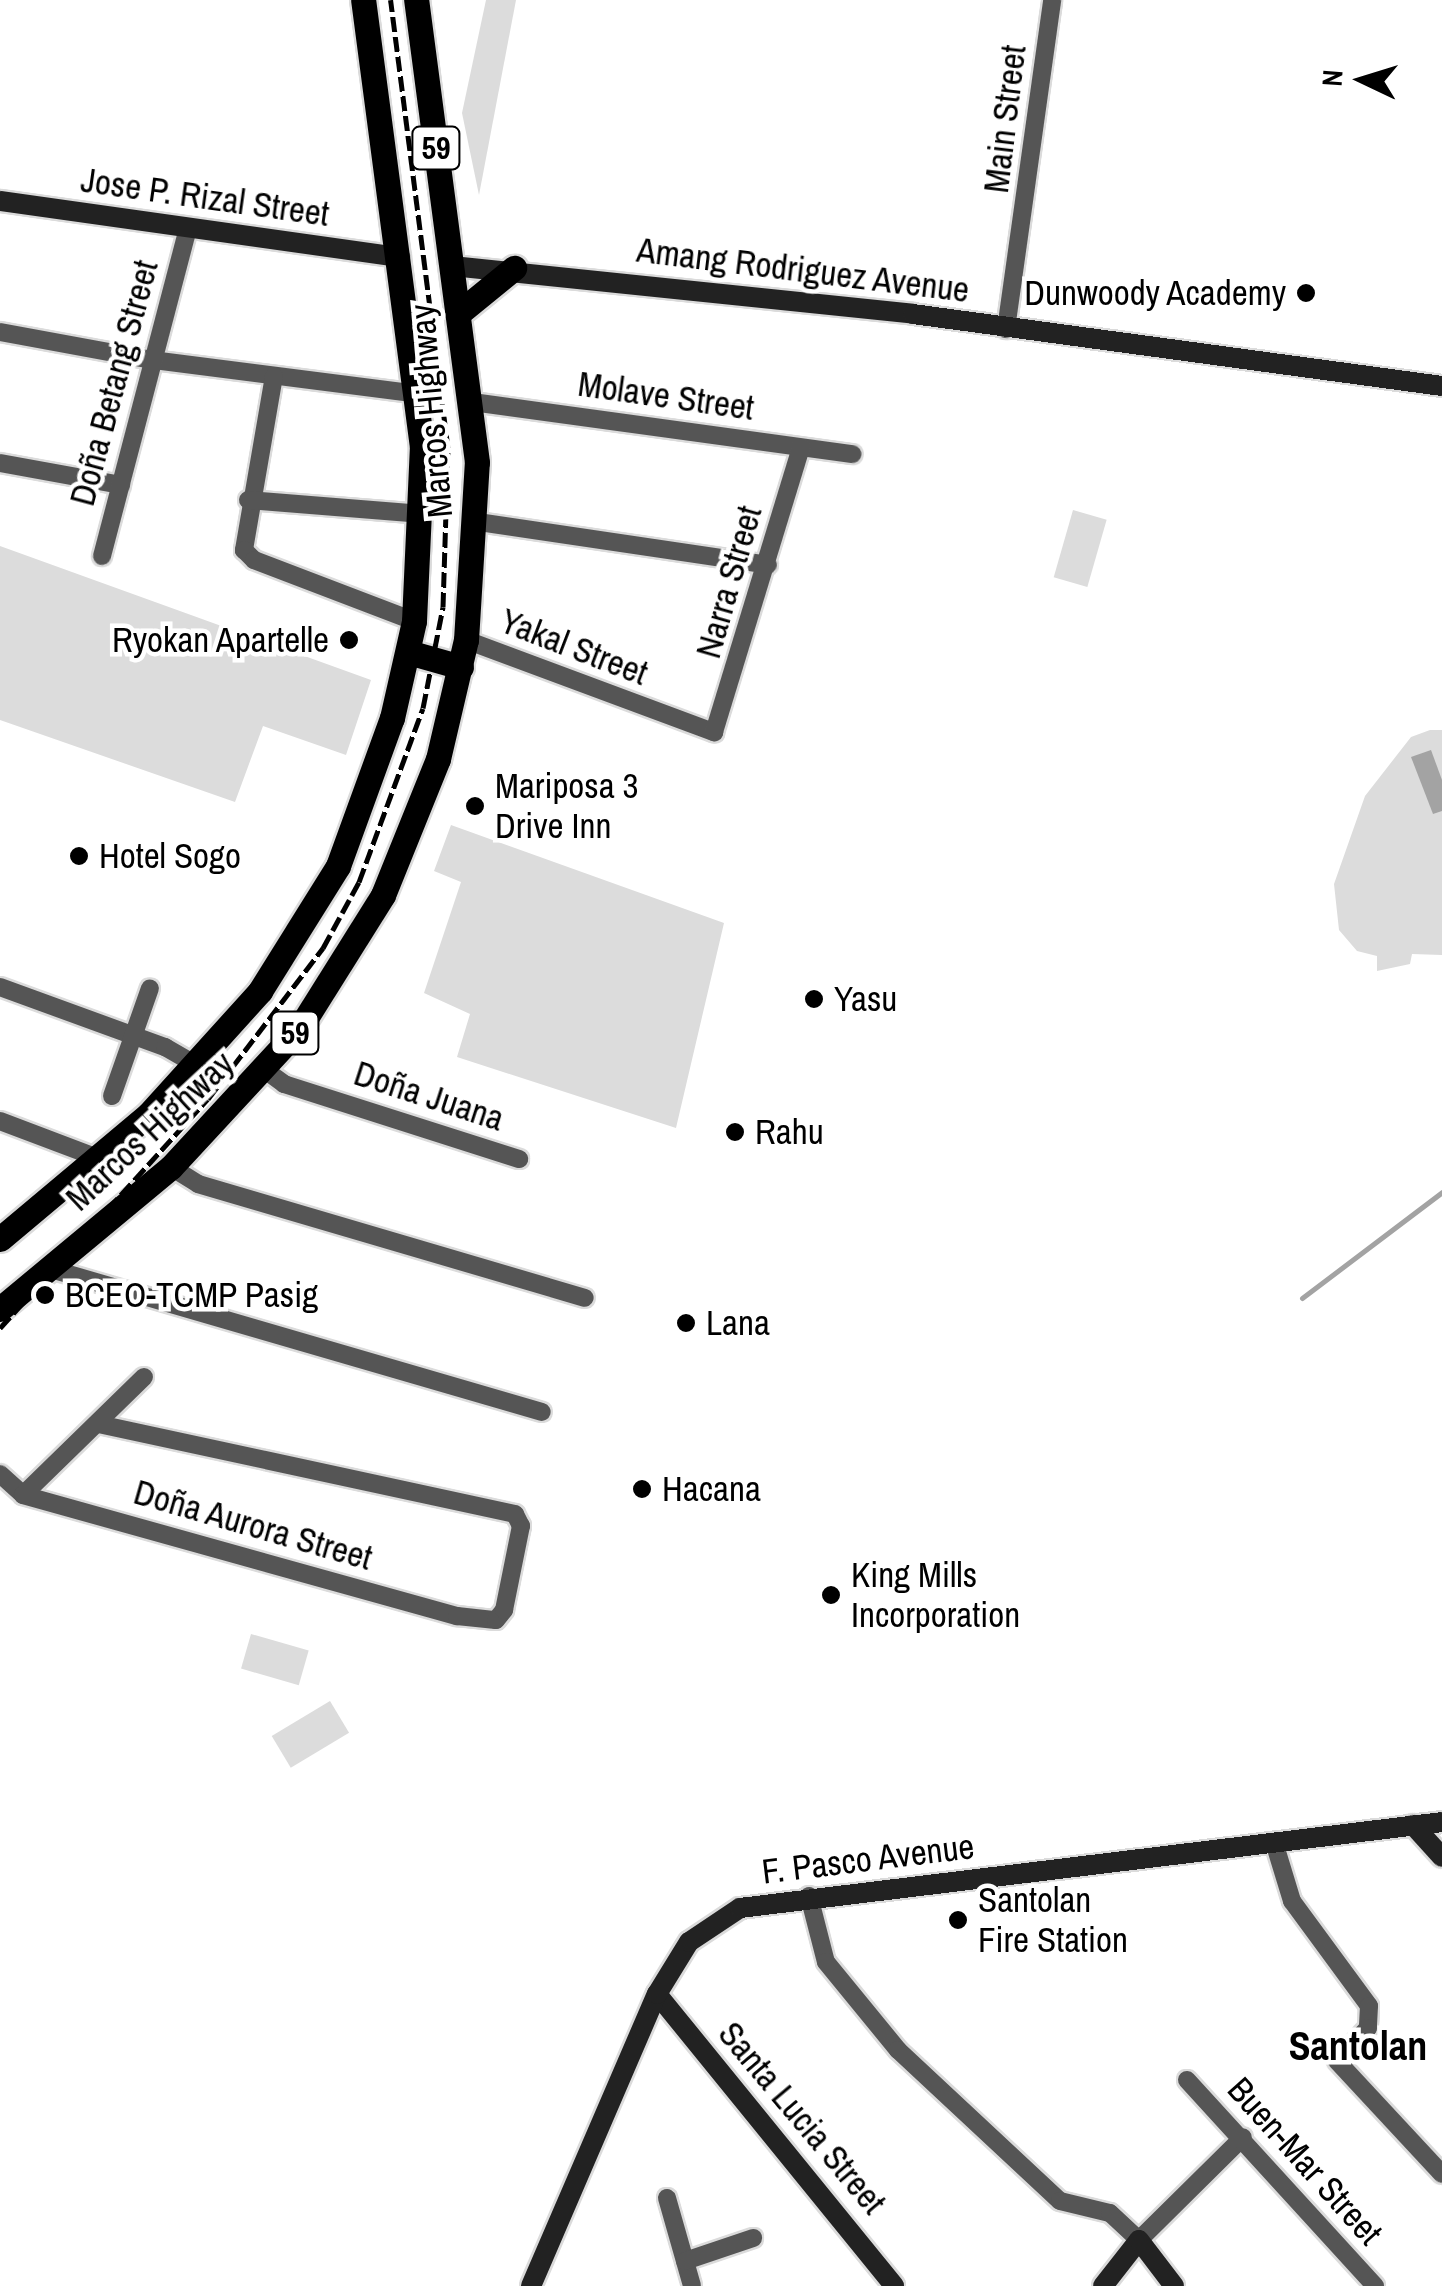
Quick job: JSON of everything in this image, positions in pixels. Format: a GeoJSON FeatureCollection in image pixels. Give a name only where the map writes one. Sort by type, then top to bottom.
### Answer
{"type":"FeatureCollection","features":[{"type":"Feature","properties":{"kind":"main road","name":"Marcos Highway"},"geometry":{"type":"LineString","coordinates":[[0,1239],[98,1158],[198,1066],[268,980],[338,866],[373,781],[414,621],[422,514],[417,394],[363,0]]}},
{"type":"Feature","properties":{"kind":"main road","name":"Marcos Highway"},"geometry":{"type":"LineString","coordinates":[[0,1309],[171,1167],[266,1070],[324,994],[383,895],[428,788],[461,667],[478,522],[472,402],[416,0]]}},
{"type":"Feature","properties":{"kind":"main road"},"geometry":{"type":"LineString","coordinates":[[460,312],[514,268]]}},
{"type":"Feature","properties":{"kind":"main road"},"geometry":{"type":"LineString","coordinates":[[408,652],[461,667]]}},
{"type":"Feature","properties":{"kind":"street","name":"Main Street"},"geometry":{"type":"LineString","coordinates":[[1012,330],[1026,254],[1022,245],[1052,0]]}},
{"type":"Feature","properties":{"kind":"street","name":"Jose P. Rizal Street"},"geometry":{"type":"LineString","coordinates":[[0,202],[400,258]]}},
{"type":"Feature","properties":{"kind":"street","name":"Doña Betang Street"},"geometry":{"type":"LineString","coordinates":[[102,556],[188,228]]}},
{"type":"Feature","properties":{"kind":"street","name":"Amang Rodriguez Avenue"},"geometry":{"type":"LineString","coordinates":[[452,266],[514,268],[1442,386]]}},
{"type":"Feature","properties":{"kind":"street"},"geometry":{"type":"LineString","coordinates":[[0,332],[153,360],[417,394]]}},
{"type":"Feature","properties":{"kind":"street"},"geometry":{"type":"LineString","coordinates":[[274,376],[248,500],[244,550],[254,560],[414,621]]}},
{"type":"Feature","properties":{"kind":"street","name":"Molave Street"},"geometry":{"type":"LineString","coordinates":[[472,402],[852,454]]}},
{"type":"Feature","properties":{"kind":"street","name":"Narra Street"},"geometry":{"type":"LineString","coordinates":[[714,732],[801,448]]}},
{"type":"Feature","properties":{"kind":"street"},"geometry":{"type":"LineString","coordinates":[[0,464],[120,485]]}},
{"type":"Feature","properties":{"kind":"street"},"geometry":{"type":"LineString","coordinates":[[248,500],[422,514]]}},
{"type":"Feature","properties":{"kind":"street"},"geometry":{"type":"LineString","coordinates":[[478,522],[768,565]]}},
{"type":"Feature","properties":{"kind":"street","name":"Yakal Street"},"geometry":{"type":"LineString","coordinates":[[466,640],[714,732]]}},
{"type":"Feature","properties":{"kind":"street"},"geometry":{"type":"LineString","coordinates":[[0,987],[134,1037],[198,1066]]}},
{"type":"Feature","properties":{"kind":"street"},"geometry":{"type":"LineString","coordinates":[[112,1096],[150,988]]}},
{"type":"Feature","properties":{"kind":"street","name":"Doña Juana"},"geometry":{"type":"LineString","coordinates":[[266,1070],[284,1084],[519,1159]]}},
{"type":"Feature","properties":{"kind":"street"},"geometry":{"type":"LineString","coordinates":[[0,1120],[98,1158]]}},
{"type":"Feature","properties":{"kind":"street"},"geometry":{"type":"LineString","coordinates":[[171,1167],[198,1184],[585,1298]]}},
{"type":"Feature","properties":{"kind":"street"},"geometry":{"type":"LineString","coordinates":[[51,1269],[542,1412]]}},
{"type":"Feature","properties":{"kind":"street"},"geometry":{"type":"LineString","coordinates":[[23,1495],[144,1377]]}},
{"type":"Feature","properties":{"kind":"street","name":"Doña Aurora Street"},"geometry":{"type":"LineString","coordinates":[[0,1474],[23,1495],[457,1616],[496,1620],[521,1526],[516,1514],[100,1424]]}},
{"type":"Feature","properties":{"kind":"street","name":"F. Pasco Avenue"},"geometry":{"type":"LineString","coordinates":[[531,2286],[657,1994],[689,1942],[713,1922],[740,1908],[809,1896],[1442,1822]]}},
{"type":"Feature","properties":{"kind":"street"},"geometry":{"type":"LineString","coordinates":[[1413,1825],[1442,1857]]}},
{"type":"Feature","properties":{"kind":"street"},"geometry":{"type":"LineString","coordinates":[[1274,1842],[1292,1901],[1369,2006],[1368,2028],[1337,2061],[1442,2174]]}},
{"type":"Feature","properties":{"kind":"street"},"geometry":{"type":"LineString","coordinates":[[809,1896],[826,1962],[898,2050],[1060,2201],[1110,2213],[1139,2240],[1174,2286]]}},
{"type":"Feature","properties":{"kind":"street","name":"Santa Lucia Street"},"geometry":{"type":"LineString","coordinates":[[657,1994],[894,2286]]}},
{"type":"Feature","properties":{"kind":"street","name":"Buen-Mar Street"},"geometry":{"type":"LineString","coordinates":[[1188,2080],[1374,2286]]}},
{"type":"Feature","properties":{"kind":"street"},"geometry":{"type":"LineString","coordinates":[[1103,2286],[1139,2240],[1242,2137]]}},
{"type":"Feature","properties":{"kind":"street"},"geometry":{"type":"LineString","coordinates":[[667,2198],[692,2286]]}},
{"type":"Feature","properties":{"kind":"street"},"geometry":{"type":"LineString","coordinates":[[685,2262],[753,2238]]}},
{"type":"Feature","properties":{"kind":"shaded area"},"geometry":{"type":"Polygon","coordinates":[[[486,0],[516,0],[479,195],[462,113],[486,0]]]}},
{"type":"Feature","properties":{"kind":"shaded area"},"geometry":{"type":"Polygon","coordinates":[[[1073,510],[1107,520],[1087,587],[1054,577],[1073,510]]]}},
{"type":"Feature","properties":{"kind":"shaded area"},"geometry":{"type":"Polygon","coordinates":[[[0,546],[371,680],[346,755],[263,726],[235,802],[0,720],[0,546]]]}},
{"type":"Feature","properties":{"kind":"shaded area"},"geometry":{"type":"Polygon","coordinates":[[[1442,730],[1442,955],[1412,954],[1410,964],[1377,971],[1377,956],[1357,951],[1339,930],[1334,884],[1365,796],[1411,737],[1442,730]]]}},
{"type":"Feature","properties":{"kind":"shaded area"},"geometry":{"type":"Polygon","coordinates":[[[1431,750],[1442,780],[1442,811],[1433,814],[1411,757],[1431,750]]]}},
{"type":"Feature","properties":{"kind":"shaded area"},"geometry":{"type":"Polygon","coordinates":[[[451,825],[724,923],[676,1128],[457,1057],[470,1014],[424,993],[461,882],[434,871],[451,825]]]}},
{"type":"Feature","properties":{"kind":"shaded area"},"geometry":{"type":"Polygon","coordinates":[[[251,1634],[309,1651],[299,1685],[241,1669],[251,1634]]]}},
{"type":"Feature","properties":{"kind":"shaded area"},"geometry":{"type":"Polygon","coordinates":[[[330,1701],[349,1733],[291,1768],[272,1736],[330,1701]]]}},
{"type":"Feature","properties":{"kind":"waterway"},"geometry":{"type":"LineString","coordinates":[[1302,1298],[1442,1192]]}},
{"type":"Feature","properties":{"kind":"railway"},"geometry":{"type":"LineString","coordinates":[[0,1328],[208,1099],[323,948],[359,882],[423,708],[443,607],[448,448],[391,0]]}},
{"type":"Feature","properties":{"kind":"place","name":"Dunwoody Academy"},"geometry":{"type":"Point","coordinates":[1306,293]}},
{"type":"Feature","properties":{"kind":"place","name":"Ryokan Apartelle"},"geometry":{"type":"Point","coordinates":[349,640]}},
{"type":"Feature","properties":{"kind":"place","name":"Mariposa 3 Drive Inn"},"geometry":{"type":"Point","coordinates":[475,806]}},
{"type":"Feature","properties":{"kind":"place","name":"Hotel Sogo"},"geometry":{"type":"Point","coordinates":[79,856]}},
{"type":"Feature","properties":{"kind":"place","name":"Yasu"},"geometry":{"type":"Point","coordinates":[814,999]}},
{"type":"Feature","properties":{"kind":"place","name":"Rahu"},"geometry":{"type":"Point","coordinates":[735,1132]}},
{"type":"Feature","properties":{"kind":"place","name":"BCEO-TCMP Pasig"},"geometry":{"type":"Point","coordinates":[45,1295]}},
{"type":"Feature","properties":{"kind":"place","name":"Lana"},"geometry":{"type":"Point","coordinates":[686,1323]}},
{"type":"Feature","properties":{"kind":"place","name":"Hacana"},"geometry":{"type":"Point","coordinates":[642,1489]}},
{"type":"Feature","properties":{"kind":"place","name":"King Mills Incorporation"},"geometry":{"type":"Point","coordinates":[831,1595]}},
{"type":"Feature","properties":{"kind":"place","name":"Santolan Fire Station"},"geometry":{"type":"Point","coordinates":[958,1920]}},
{"type":"Feature","properties":{"kind":"district","name":"Santolan"},"geometry":{"type":"Point","coordinates":[1358,2046]}}]}
